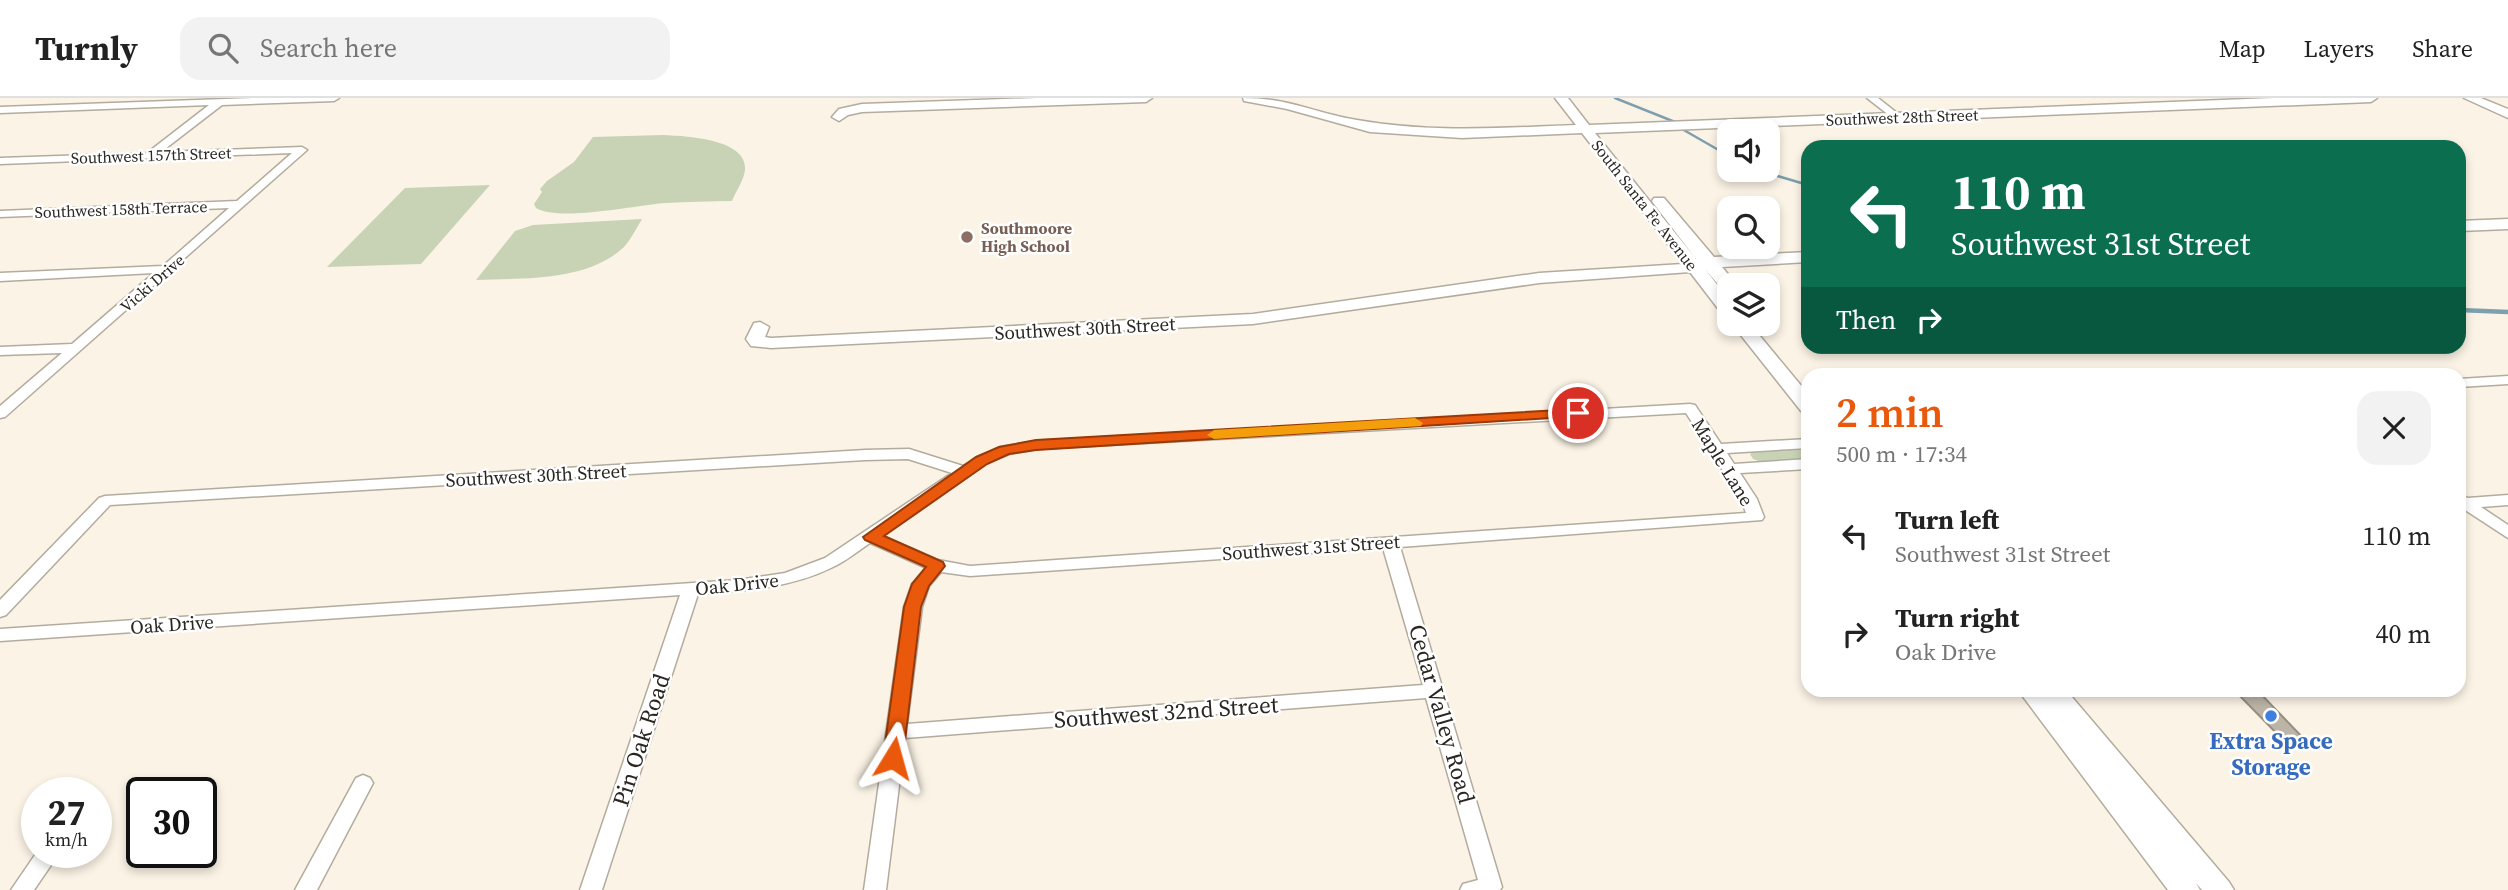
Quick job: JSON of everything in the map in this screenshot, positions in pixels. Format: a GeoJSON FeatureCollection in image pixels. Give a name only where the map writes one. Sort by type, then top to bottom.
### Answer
{"type":"FeatureCollection","features":[{"type":"Feature","properties":{"kind":"street"},"geometry":{"type":"LineString","coordinates":[[76,107],[91,98]]}},
{"type":"Feature","properties":{"kind":"street"},"geometry":{"type":"LineString","coordinates":[[0,110],[334,98]]}},
{"type":"Feature","properties":{"kind":"street"},"geometry":{"type":"LineString","coordinates":[[839,117],[847,110],[862,108],[1146,98]]}},
{"type":"Feature","properties":{"kind":"street","name":"Southwest 28th Street"},"geometry":{"type":"LineString","coordinates":[[1249,98],[1289,104],[1375,130],[1448,138],[2371,98]]}},
{"type":"Feature","properties":{"kind":"street","name":"South Santa Fe Avenue"},"geometry":{"type":"LineString","coordinates":[[1561,98],[1592,130],[1698,264],[1717,293]]}},
{"type":"Feature","properties":{"kind":"street","name":"South Santa Fe Avenue"},"geometry":{"type":"LineString","coordinates":[[1576,98],[1592,130]]}},
{"type":"Feature","properties":{"kind":"street"},"geometry":{"type":"LineString","coordinates":[[1872,98],[1897,117]]}},
{"type":"Feature","properties":{"kind":"street"},"geometry":{"type":"LineString","coordinates":[[2470,98],[2508,114]]}},
{"type":"Feature","properties":{"kind":"street"},"geometry":{"type":"LineString","coordinates":[[150,155],[220,102]]}},
{"type":"Feature","properties":{"kind":"street","name":"Southwest 157th Street"},"geometry":{"type":"LineString","coordinates":[[0,161],[302,150]]}},
{"type":"Feature","properties":{"kind":"street","name":"Vicki Drive"},"geometry":{"type":"LineString","coordinates":[[0,414],[302,150]]}},
{"type":"Feature","properties":{"kind":"street","name":"Southwest 158th Terrace"},"geometry":{"type":"LineString","coordinates":[[0,214],[242,204]]}},
{"type":"Feature","properties":{"kind":"street"},"geometry":{"type":"LineString","coordinates":[[2466,226],[2508,224]]}},
{"type":"Feature","properties":{"kind":"street","name":"Southwest 30th Street"},"geometry":{"type":"LineString","coordinates":[[760,327],[755,339],[757,342],[771,343],[1253,320],[1539,278],[1675,270],[1698,264],[1801,257]]}},
{"type":"Feature","properties":{"kind":"street","name":"South Santa Fe Avenue"},"geometry":{"type":"LineString","coordinates":[[1698,264],[1717,277]]}},
{"type":"Feature","properties":{"kind":"street"},"geometry":{"type":"LineString","coordinates":[[0,277],[167,269]]}},
{"type":"Feature","properties":{"kind":"street"},"geometry":{"type":"LineString","coordinates":[[1751,336],[1801,398]]}},
{"type":"Feature","properties":{"kind":"street"},"geometry":{"type":"LineString","coordinates":[[1767,336],[1801,379]]}},
{"type":"Feature","properties":{"kind":"street"},"geometry":{"type":"LineString","coordinates":[[0,351],[77,348]]}},
{"type":"Feature","properties":{"kind":"street"},"geometry":{"type":"LineString","coordinates":[[2466,383],[2508,380]]}},
{"type":"Feature","properties":{"kind":"street","name":"Maple Lane"},"geometry":{"type":"LineString","coordinates":[[1690,408],[1730,469],[1756,517]]}},
{"type":"Feature","properties":{"kind":"street","name":"Oak Drive"},"geometry":{"type":"LineString","coordinates":[[0,635],[766,584],[798,577],[831,562],[965,472],[1005,450],[1036,445],[1690,408]]}},
{"type":"Feature","properties":{"kind":"street"},"geometry":{"type":"LineString","coordinates":[[1717,449],[1801,443]]}},
{"type":"Feature","properties":{"kind":"street","name":"Southwest 30th Street"},"geometry":{"type":"LineString","coordinates":[[0,611],[105,501],[865,455],[919,456],[965,472]]}},
{"type":"Feature","properties":{"kind":"street"},"geometry":{"type":"LineString","coordinates":[[1730,469],[1801,464]]}},
{"type":"Feature","properties":{"kind":"street"},"geometry":{"type":"LineString","coordinates":[[2466,501],[2508,500]]}},
{"type":"Feature","properties":{"kind":"street"},"geometry":{"type":"LineString","coordinates":[[2466,504],[2508,533]]}},
{"type":"Feature","properties":{"kind":"street","name":"Southwest 31st Street"},"geometry":{"type":"LineString","coordinates":[[871,537],[937,566],[982,570],[1756,517]]}},
{"type":"Feature","properties":{"kind":"street","name":"Cedar Valley Road"},"geometry":{"type":"LineString","coordinates":[[1390,542],[1436,691],[1481,889]]}},
{"type":"Feature","properties":{"kind":"street"},"geometry":{"type":"LineString","coordinates":[[875,890],[913,607],[921,584],[937,566]]}},
{"type":"Feature","properties":{"kind":"street","name":"Pin Oak Road"},"geometry":{"type":"LineString","coordinates":[[591,890],[691,589]]}},
{"type":"Feature","properties":{"kind":"street","name":"Southwest 32nd Street"},"geometry":{"type":"LineString","coordinates":[[896,732],[1436,691]]}},
{"type":"Feature","properties":{"kind":"street"},"geometry":{"type":"LineString","coordinates":[[2036,697],[2185,890]]}},
{"type":"Feature","properties":{"kind":"street"},"geometry":{"type":"LineString","coordinates":[[2058,697],[2219,890]]}},
{"type":"Feature","properties":{"kind":"street"},"geometry":{"type":"LineString","coordinates":[[306,890],[363,783]]}},
{"type":"Feature","properties":{"kind":"street"},"geometry":{"type":"LineString","coordinates":[[22,890],[38,868]]}},
{"type":"Feature","properties":{"kind":"green space"},"geometry":{"type":"Polygon","coordinates":[[[662,135],[712,141],[736,151],[743,159],[745,170],[732,201],[666,203],[580,213],[547,212],[536,208],[534,204],[542,192],[540,189],[574,162],[593,137],[662,135]]]}},
{"type":"Feature","properties":{"kind":"green space"},"geometry":{"type":"Polygon","coordinates":[[[490,185],[421,264],[327,267],[405,188],[490,185]]]}},
{"type":"Feature","properties":{"kind":"green space"},"geometry":{"type":"Polygon","coordinates":[[[642,219],[624,247],[592,267],[553,276],[476,280],[515,231],[533,225],[642,219]]]}},
{"type":"Feature","properties":{"kind":"green space"},"geometry":{"type":"Polygon","coordinates":[[[1801,448],[1801,461],[1764,463],[1753,459],[1750,454],[1755,451],[1801,448]]]}},
{"type":"Feature","properties":{"kind":"building","name":"Extra Space Storage"},"geometry":{"type":"Polygon","coordinates":[[[2241,697],[2264,697],[2307,742],[2287,744],[2241,697]]]}},
{"type":"Feature","properties":{"kind":"waterway"},"geometry":{"type":"LineString","coordinates":[[1615,98],[1675,122]]}},
{"type":"Feature","properties":{"kind":"waterway"},"geometry":{"type":"LineString","coordinates":[[1682,129],[1717,149]]}},
{"type":"Feature","properties":{"kind":"waterway"},"geometry":{"type":"LineString","coordinates":[[1780,177],[1801,183]]}},
{"type":"Feature","properties":{"kind":"waterway"},"geometry":{"type":"LineString","coordinates":[[2466,310],[2508,312]]}},
{"type":"Feature","properties":{"kind":"slow traffic"},"geometry":{"type":"LineString","coordinates":[[1214,435],[1415,423]]}},
{"type":"Feature","properties":{"kind":"place","name":"Southmoore High School"},"geometry":{"type":"Point","coordinates":[967,237]}},
{"type":"Feature","properties":{"kind":"place","name":"Extra Space Storage"},"geometry":{"type":"Point","coordinates":[2271,716]}},
{"type":"Feature","properties":{"kind":"route"},"geometry":{"type":"LineString","coordinates":[[893,758],[913,607],[921,584],[937,566],[871,537],[982,460],[1005,450],[1036,445],[1578,413]]}}]}
